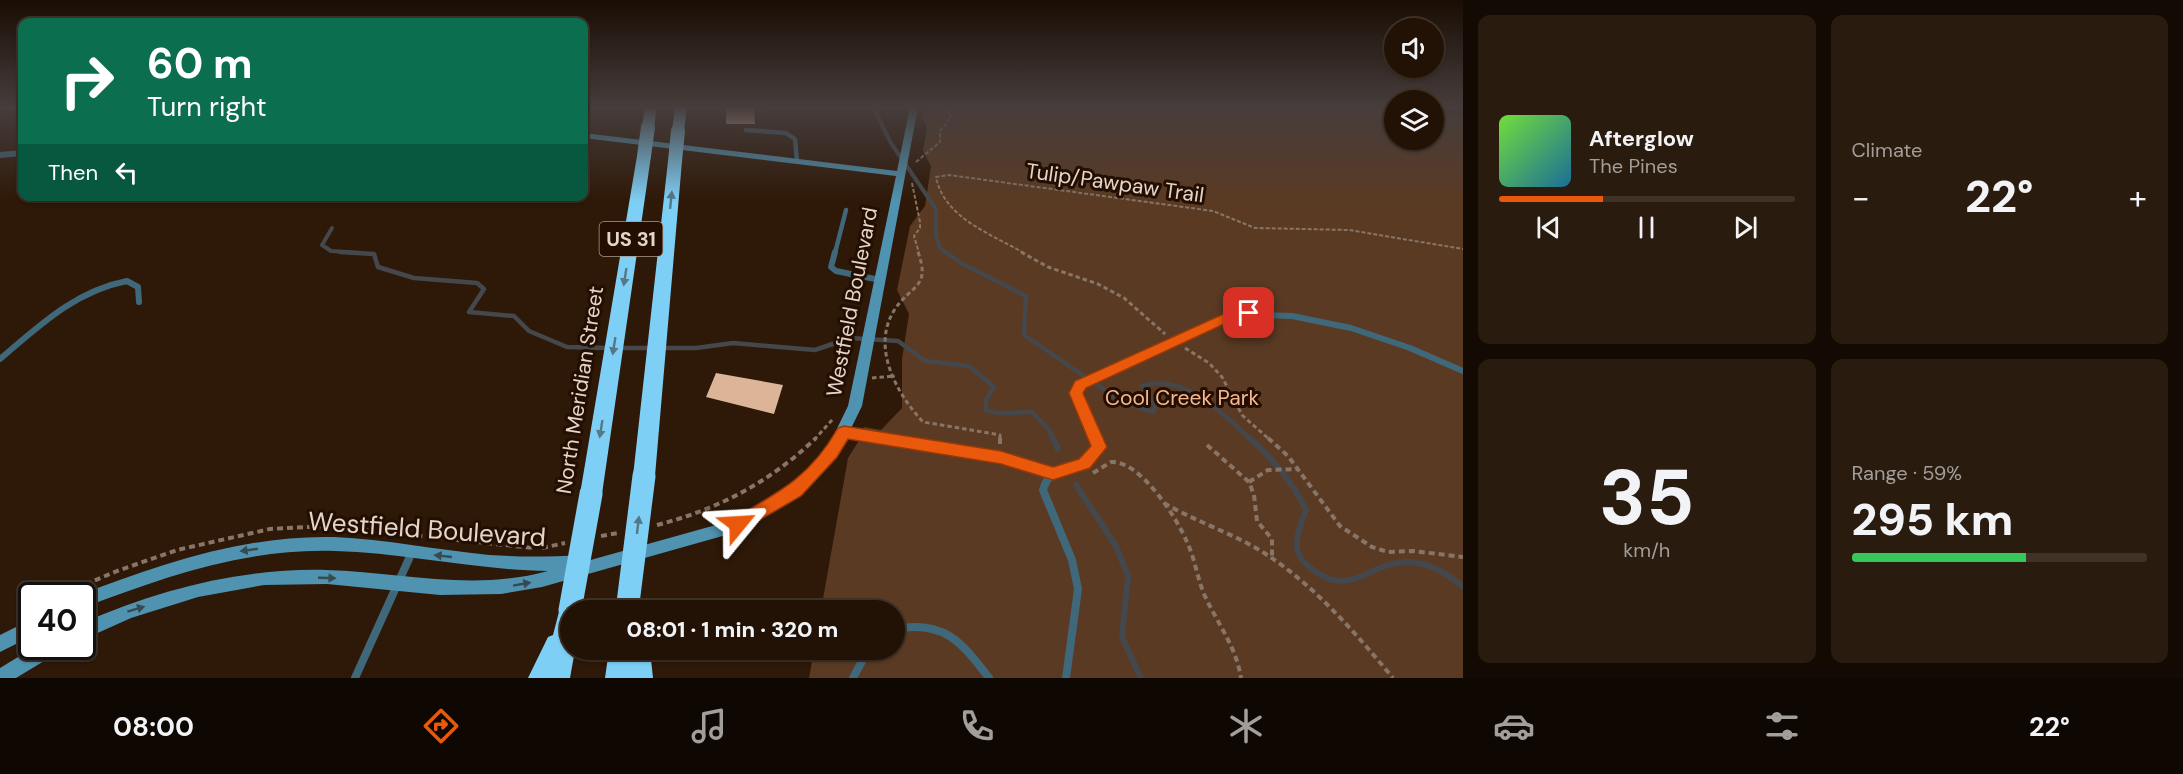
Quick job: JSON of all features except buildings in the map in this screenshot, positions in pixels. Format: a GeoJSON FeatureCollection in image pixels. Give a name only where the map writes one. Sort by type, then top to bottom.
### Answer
{"type":"FeatureCollection","features":[{"type":"Feature","properties":{"kind":"highway","name":"North Meridian Street"},"geometry":{"type":"LineString","coordinates":[[572,600],[591,494],[646,139]]}},
{"type":"Feature","properties":{"kind":"highway","name":"US 31"},"geometry":{"type":"LineString","coordinates":[[629,600],[644,476],[677,139]]}},
{"type":"Feature","properties":{"kind":"highway"},"geometry":{"type":"LineString","coordinates":[[541,678],[560,637]]}},
{"type":"Feature","properties":{"kind":"highway","name":"North Meridian Street"},"geometry":{"type":"LineString","coordinates":[[557,678],[561,660]]}},
{"type":"Feature","properties":{"kind":"highway"},"geometry":{"type":"LineString","coordinates":[[618,678],[621,660]]}},
{"type":"Feature","properties":{"kind":"highway"},"geometry":{"type":"LineString","coordinates":[[638,660],[640,678]]}},
{"type":"Feature","properties":{"kind":"street"},"geometry":{"type":"LineString","coordinates":[[614,139],[797,161],[901,170]]}},
{"type":"Feature","properties":{"kind":"street","name":"Westfield Boulevard"},"geometry":{"type":"LineString","coordinates":[[96,626],[128,611],[198,590],[264,578],[327,577],[440,588],[501,587],[543,580],[726,529],[751,519],[795,492],[832,453],[844,432],[859,394],[908,139]]}},
{"type":"Feature","properties":{"kind":"street"},"geometry":{"type":"LineString","coordinates":[[0,155],[18,153]]}},
{"type":"Feature","properties":{"kind":"street","name":"Westfield Boulevard"},"geometry":{"type":"LineString","coordinates":[[96,595],[155,572],[236,552],[288,544],[336,544],[505,562],[566,564],[667,546]]}},
{"type":"Feature","properties":{"kind":"street"},"geometry":{"type":"LineString","coordinates":[[0,644],[18,634]]}},
{"type":"Feature","properties":{"kind":"street"},"geometry":{"type":"LineString","coordinates":[[0,678],[30,660]]}},
{"type":"Feature","properties":{"kind":"lane"},"geometry":{"type":"LineString","coordinates":[[793,139],[797,161]]}},
{"type":"Feature","properties":{"kind":"lane"},"geometry":{"type":"LineString","coordinates":[[846,210],[831,267],[836,271],[881,280]]}},
{"type":"Feature","properties":{"kind":"lane"},"geometry":{"type":"LineString","coordinates":[[0,359],[65,308],[91,292],[127,281],[138,287],[139,302]]}},
{"type":"Feature","properties":{"kind":"lane"},"geometry":{"type":"LineString","coordinates":[[1066,678],[1078,589],[1072,560],[1043,490],[1046,479],[1053,473],[1085,464],[1099,447],[1076,393],[1080,384],[1234,314],[1273,315],[1386,339],[1463,371]]}},
{"type":"Feature","properties":{"kind":"lane"},"geometry":{"type":"LineString","coordinates":[[844,432],[1001,458],[1053,473]]}},
{"type":"Feature","properties":{"kind":"lane"},"geometry":{"type":"LineString","coordinates":[[355,678],[412,552]]}},
{"type":"Feature","properties":{"kind":"lane"},"geometry":{"type":"LineString","coordinates":[[905,626],[935,626],[949,635],[973,657],[989,678]]}},
{"type":"Feature","properties":{"kind":"lane"},"geometry":{"type":"LineString","coordinates":[[853,678],[863,660]]}},
{"type":"Feature","properties":{"kind":"path"},"geometry":{"type":"LineString","coordinates":[[915,169],[915,163],[940,142],[940,139]]}},
{"type":"Feature","properties":{"kind":"path","name":"Tulip/Pawpaw Trail"},"geometry":{"type":"LineString","coordinates":[[1463,249],[1349,230],[1255,228],[1213,211],[949,175],[936,177],[939,193],[959,216],[1048,267],[1098,284],[1124,298],[1174,342],[1209,363],[1222,377],[1242,415],[1288,456],[1340,526],[1372,547],[1388,552],[1413,551],[1463,557]]}},
{"type":"Feature","properties":{"kind":"path"},"geometry":{"type":"LineString","coordinates":[[914,177],[912,191],[920,222],[920,228],[914,236],[922,262],[923,279],[919,287],[897,303],[890,318],[886,363],[896,376],[909,407],[924,423],[1000,435],[1001,458]]}},
{"type":"Feature","properties":{"kind":"path"},"geometry":{"type":"LineString","coordinates":[[876,378],[896,376]]}},
{"type":"Feature","properties":{"kind":"path"},"geometry":{"type":"LineString","coordinates":[[758,486],[811,444],[836,414]]}},
{"type":"Feature","properties":{"kind":"path"},"geometry":{"type":"LineString","coordinates":[[1208,445],[1249,482],[1254,495],[1257,521],[1272,539],[1272,558]]}},
{"type":"Feature","properties":{"kind":"path"},"geometry":{"type":"LineString","coordinates":[[1089,474],[1106,463],[1117,462],[1132,468],[1162,502],[1188,544],[1195,573],[1233,648],[1241,678]]}},
{"type":"Feature","properties":{"kind":"path"},"geometry":{"type":"LineString","coordinates":[[1249,482],[1268,470],[1298,469]]}},
{"type":"Feature","properties":{"kind":"path"},"geometry":{"type":"LineString","coordinates":[[1162,502],[1272,558],[1316,591],[1393,678]]}},
{"type":"Feature","properties":{"kind":"green space","name":"Cool Creek Park"},"geometry":{"type":"Polygon","coordinates":[[[925,139],[1384,139],[1384,150],[1444,150],[1444,139],[1463,139],[1463,678],[809,678],[812,660],[905,660],[905,600],[823,600],[848,458],[860,439],[864,427],[881,430],[902,408],[902,359],[909,314],[897,290],[910,226],[925,206],[931,166],[923,151],[925,139]]]}},
{"type":"Feature","properties":{"kind":"waterway"},"geometry":{"type":"LineString","coordinates":[[889,139],[936,209],[936,236],[940,248],[947,253]]}},
{"type":"Feature","properties":{"kind":"waterway"},"geometry":{"type":"LineString","coordinates":[[332,228],[322,245],[331,251],[361,253]]}},
{"type":"Feature","properties":{"kind":"waterway"},"geometry":{"type":"LineString","coordinates":[[340,252],[374,254],[378,267],[414,278],[477,283],[484,289],[469,312],[514,316],[529,331],[567,347],[611,348]]}},
{"type":"Feature","properties":{"kind":"waterway"},"geometry":{"type":"LineString","coordinates":[[945,252],[963,264],[1026,296],[1024,335],[1122,402],[1153,412],[1156,405],[1142,386],[1157,383],[1172,385],[1201,398],[1251,440]]}},
{"type":"Feature","properties":{"kind":"waterway"},"geometry":{"type":"LineString","coordinates":[[661,348],[696,348],[733,343],[815,350],[850,338],[898,341],[925,361],[969,366],[994,387],[986,400],[986,410],[1002,413],[1032,412],[1049,430],[1053,438]]}},
{"type":"Feature","properties":{"kind":"waterway"},"geometry":{"type":"LineString","coordinates":[[619,348],[653,348]]}},
{"type":"Feature","properties":{"kind":"waterway"},"geometry":{"type":"LineString","coordinates":[[1053,438],[1058,449]]}},
{"type":"Feature","properties":{"kind":"waterway"},"geometry":{"type":"LineString","coordinates":[[1250,438],[1281,471],[1301,499],[1306,510],[1297,539],[1298,553],[1307,565],[1322,576],[1335,580],[1347,580],[1395,563],[1410,562],[1425,564],[1438,570],[1463,587]]}},
{"type":"Feature","properties":{"kind":"waterway"},"geometry":{"type":"LineString","coordinates":[[1076,485],[1116,546],[1128,576],[1122,637],[1141,678]]}},
{"type":"Feature","properties":{"kind":"route"},"geometry":{"type":"LineString","coordinates":[[738,524],[751,519],[795,492],[819,469],[832,453],[844,432],[1001,458],[1053,473],[1085,464],[1099,447],[1079,403],[1076,393],[1080,384],[1234,314],[1249,313]]}}]}
